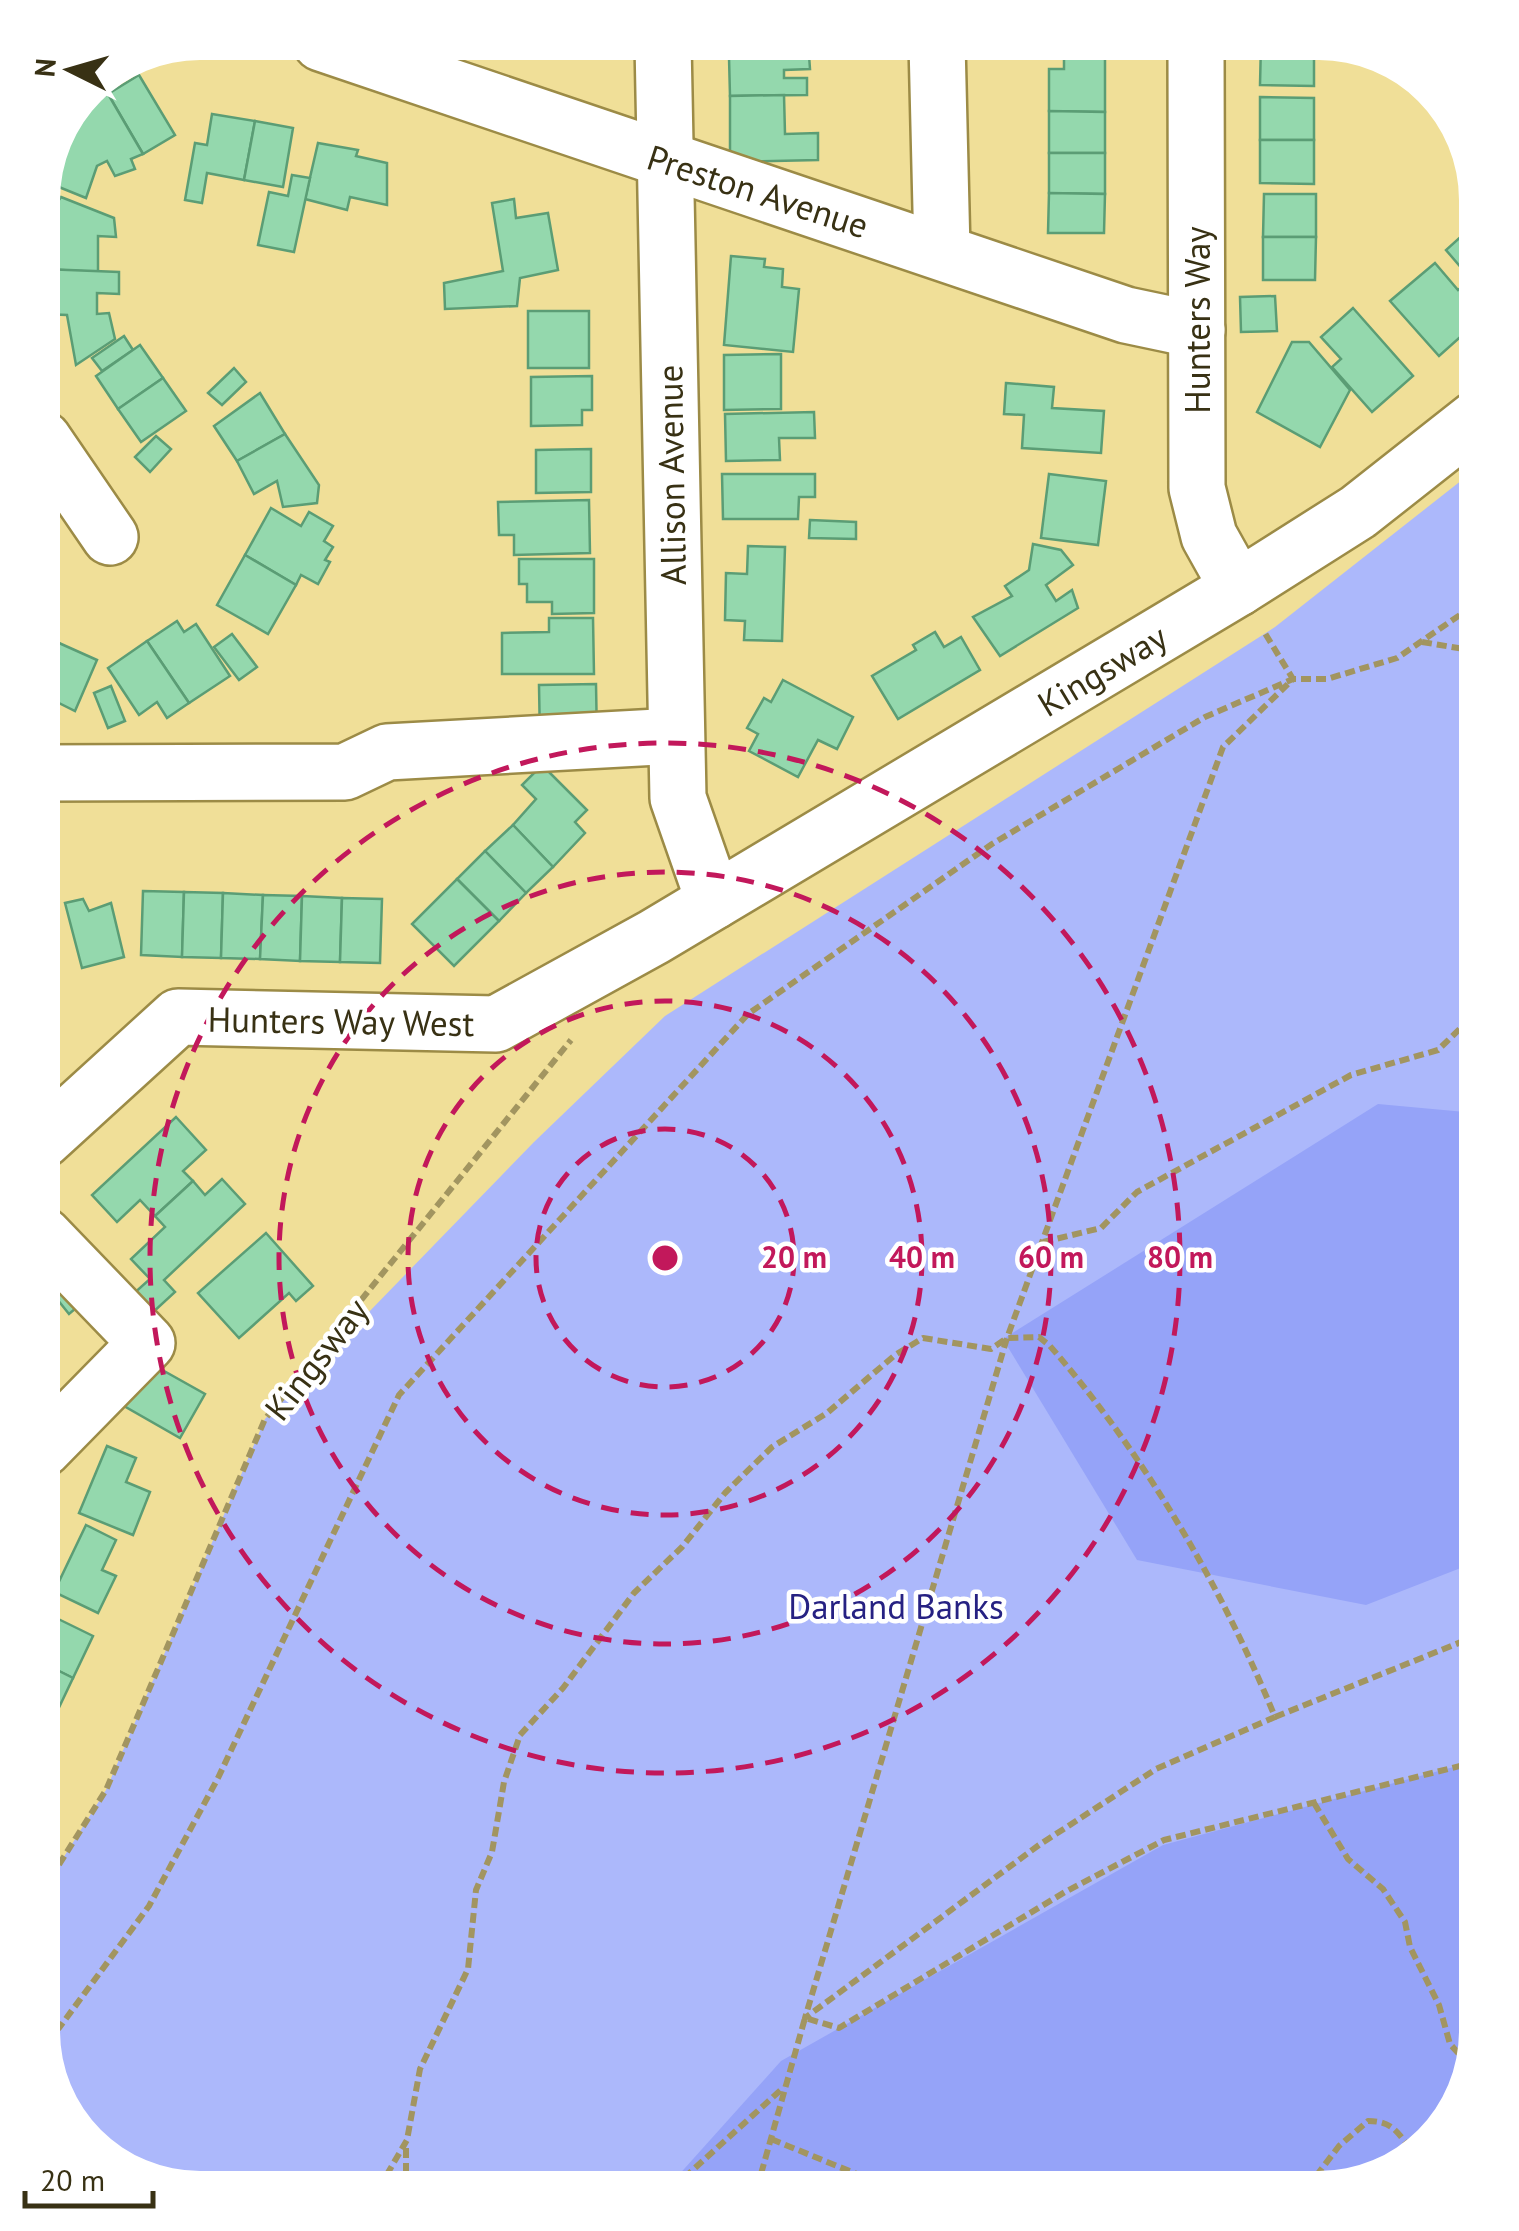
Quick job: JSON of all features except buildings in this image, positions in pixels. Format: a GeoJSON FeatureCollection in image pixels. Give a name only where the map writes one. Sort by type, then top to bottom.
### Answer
{"type":"FeatureCollection","features":[{"type":"Feature","properties":{"kind":"street","name":"Preston Avenue"},"geometry":{"type":"LineString","coordinates":[[398,60],[665,161],[1126,316],[1197,330]]}},
{"type":"Feature","properties":{"kind":"street","name":"Allison Avenue"},"geometry":{"type":"LineString","coordinates":[[663,60],[678,798],[714,902]]}},
{"type":"Feature","properties":{"kind":"street"},"geometry":{"type":"LineString","coordinates":[[938,60],[942,251]]}},
{"type":"Feature","properties":{"kind":"street","name":"Hunters Way"},"geometry":{"type":"LineString","coordinates":[[1196,60],[1198,488],[1209,536],[1238,588]]}},
{"type":"Feature","properties":{"kind":"street","name":"Kingsway"},"geometry":{"type":"LineString","coordinates":[[714,902],[1238,588],[1358,512],[1459,433]]}},
{"type":"Feature","properties":{"kind":"street"},"geometry":{"type":"LineString","coordinates":[[60,463],[110,538]]}},
{"type":"Feature","properties":{"kind":"street"},"geometry":{"type":"LineString","coordinates":[[60,774],[345,772],[387,752],[676,736]]}},
{"type":"Feature","properties":{"kind":"street","name":"Hunters Way West"},"geometry":{"type":"LineString","coordinates":[[60,1125],[178,1017],[496,1024],[714,902]]}},
{"type":"Feature","properties":{"kind":"street"},"geometry":{"type":"LineString","coordinates":[[60,1253],[147,1343],[60,1431]]}},
{"type":"Feature","properties":{"kind":"path"},"geometry":{"type":"LineString","coordinates":[[1238,588],[1293,679]]}},
{"type":"Feature","properties":{"kind":"path"},"geometry":{"type":"LineString","coordinates":[[60,2027],[149,1906],[218,1778],[399,1396],[748,1014],[992,844],[1206,717],[1293,679],[1327,679],[1397,658],[1459,616]]}},
{"type":"Feature","properties":{"kind":"path"},"geometry":{"type":"LineString","coordinates":[[1422,642],[1459,648]]}},
{"type":"Feature","properties":{"kind":"path"},"geometry":{"type":"LineString","coordinates":[[762,2171],[1007,1338],[1223,747],[1293,679]]}},
{"type":"Feature","properties":{"kind":"path","name":"Kingsway"},"geometry":{"type":"LineString","coordinates":[[60,1862],[106,1790],[265,1419],[578,1030]]}},
{"type":"Feature","properties":{"kind":"path"},"geometry":{"type":"LineString","coordinates":[[1042,1242],[1101,1228],[1136,1192],[1351,1075],[1438,1050],[1459,1030]]}},
{"type":"Feature","properties":{"kind":"path"},"geometry":{"type":"LineString","coordinates":[[406,2171],[406,2142],[420,2069],[468,1969],[476,1890],[492,1852],[504,1782],[520,1735],[563,1688],[634,1593],[772,1448],[827,1413],[894,1355],[923,1338],[991,1349],[1007,1338],[1043,1340],[1106,1414],[1183,1534],[1252,1660],[1275,1717]]}},
{"type":"Feature","properties":{"kind":"path"},"geometry":{"type":"LineString","coordinates":[[805,2018],[1039,1845],[1156,1769],[1459,1643]]}},
{"type":"Feature","properties":{"kind":"path"},"geometry":{"type":"LineString","coordinates":[[805,2018],[839,2028],[1065,1892],[1164,1840],[1459,1766]]}},
{"type":"Feature","properties":{"kind":"path"},"geometry":{"type":"LineString","coordinates":[[1314,1802],[1348,1859],[1383,1888],[1405,1922],[1410,1947],[1439,2006],[1450,2044],[1457,2052]]}},
{"type":"Feature","properties":{"kind":"path"},"geometry":{"type":"LineString","coordinates":[[692,2171],[785,2086]]}},
{"type":"Feature","properties":{"kind":"path"},"geometry":{"type":"LineString","coordinates":[[1320,2171],[1339,2146],[1368,2120],[1384,2121],[1396,2128],[1405,2141]]}},
{"type":"Feature","properties":{"kind":"path"},"geometry":{"type":"LineString","coordinates":[[770,2140],[848,2171]]}},
{"type":"Feature","properties":{"kind":"path"},"geometry":{"type":"LineString","coordinates":[[389,2171],[406,2142]]}},
{"type":"Feature","properties":{"kind":"green space","name":"Darland Banks"},"geometry":{"type":"Polygon","coordinates":[[[1459,482],[1459,2031],[1448,2085],[1430,2116],[1404,2142],[1373,2160],[1319,2171],[191,2171],[155,2164],[122,2147],[95,2123],[79,2101],[61,2049],[60,1863],[106,1790],[265,1419],[534,1142],[665,1016],[1275,627],[1459,482]]]}},
{"type":"Feature","properties":{"kind":"shaded area"},"geometry":{"type":"Polygon","coordinates":[[[1378,1104],[1459,1111],[1459,1569],[1366,1605],[1137,1560],[1003,1339],[1378,1104]]]}},
{"type":"Feature","properties":{"kind":"shaded area"},"geometry":{"type":"Polygon","coordinates":[[[1459,1766],[1458,2049],[1440,2101],[1404,2142],[1373,2160],[1319,2171],[682,2171],[781,2061],[1163,1845],[1459,1766]]]}}]}
